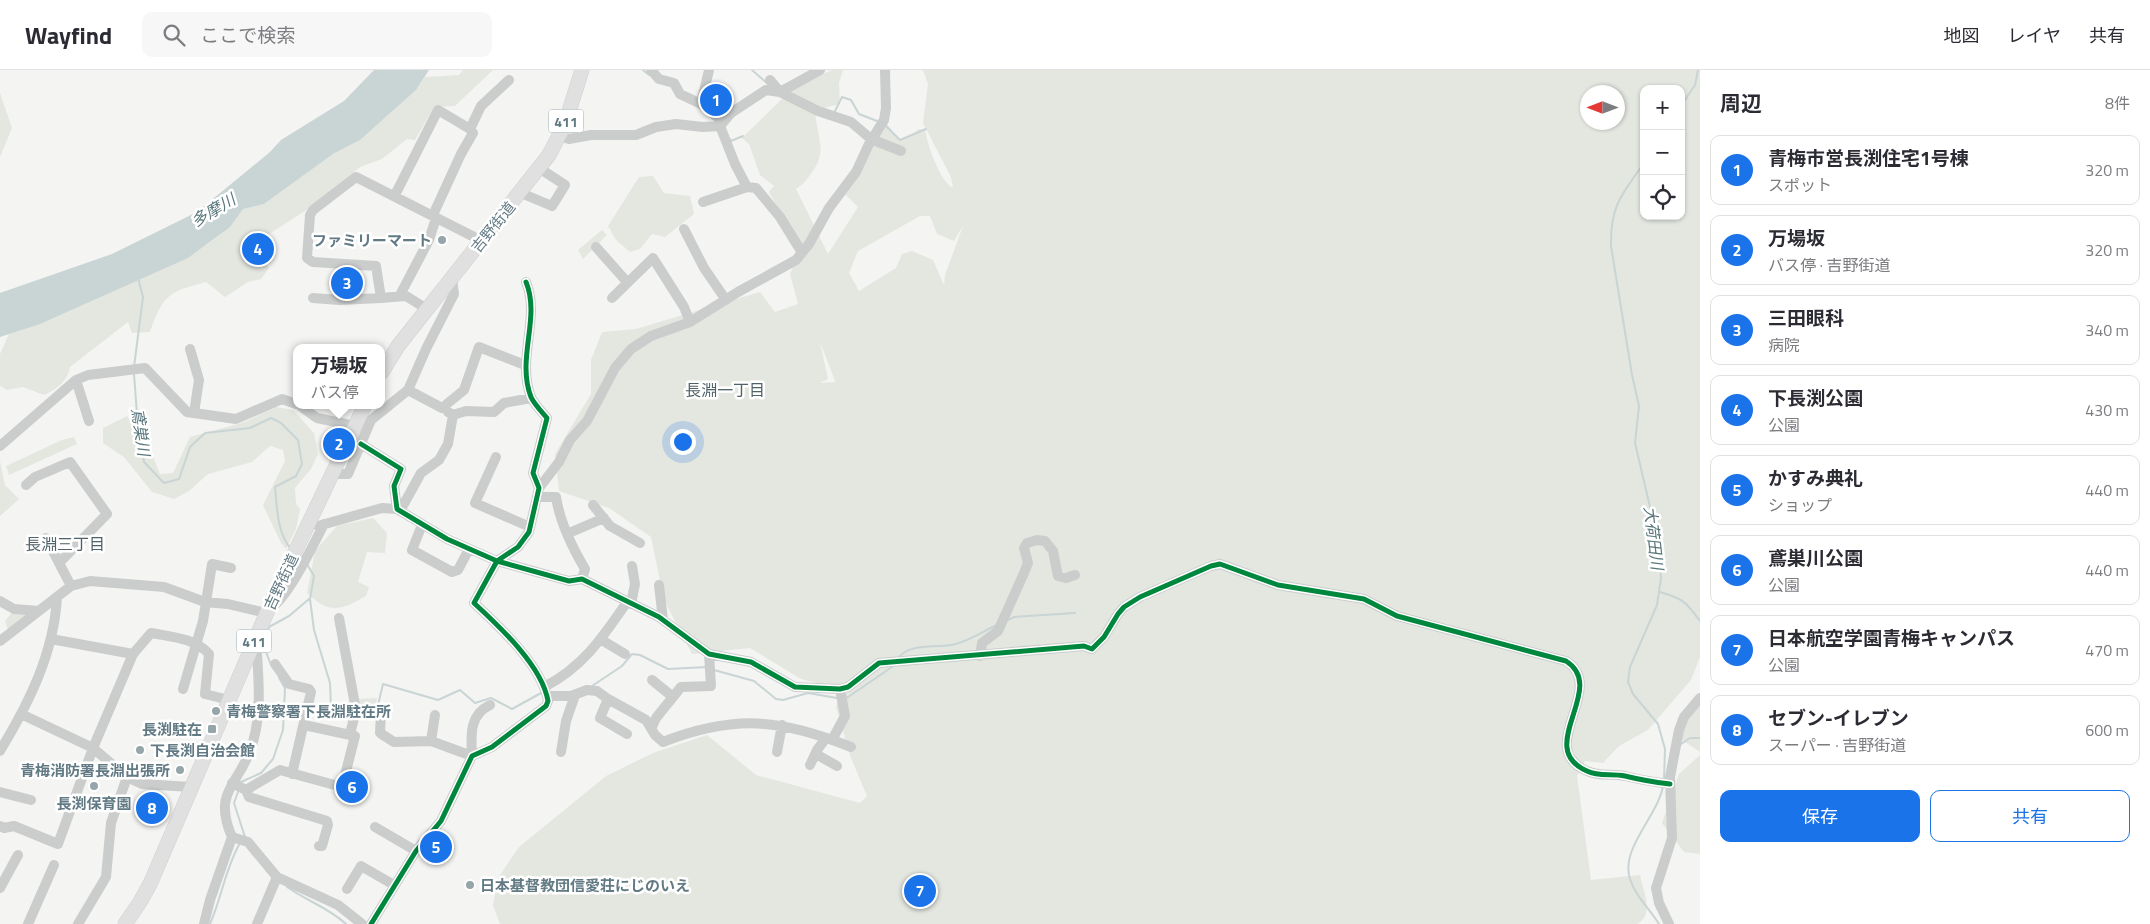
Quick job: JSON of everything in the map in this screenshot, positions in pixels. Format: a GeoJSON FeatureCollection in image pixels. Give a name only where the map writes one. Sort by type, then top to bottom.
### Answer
{"type":"FeatureCollection","features":[{"type":"Feature","properties":{"kind":"highway","name":"吉野街道"},"geometry":{"type":"LineString","coordinates":[[385,368],[427,309],[539,168],[559,136],[582,70]]}},
{"type":"Feature","properties":{"kind":"highway","name":"吉野街道"},"geometry":{"type":"LineString","coordinates":[[125,924],[150,884],[267,611],[299,557],[305,528],[363,409]]}},
{"type":"Feature","properties":{"kind":"street"},"geometry":{"type":"LineString","coordinates":[[651,70],[660,79],[674,82],[680,94],[701,104],[721,124],[735,164],[747,187]]}},
{"type":"Feature","properties":{"kind":"street"},"geometry":{"type":"LineString","coordinates":[[701,104],[709,70]]}},
{"type":"Feature","properties":{"kind":"street"},"geometry":{"type":"LineString","coordinates":[[559,136],[569,139],[591,135],[636,135],[656,127],[676,124],[703,127],[721,124],[731,113],[762,91],[782,91],[820,70]]}},
{"type":"Feature","properties":{"kind":"street"},"geometry":{"type":"LineString","coordinates":[[381,711],[380,733],[394,742],[431,741],[472,756],[492,747],[546,706],[545,690],[510,637],[474,603],[498,561],[518,547],[530,527],[538,492],[559,462],[570,440],[587,421],[615,368],[625,356],[650,336],[690,322],[756,281],[786,268],[796,260],[801,251],[809,244],[829,208],[856,172],[871,139],[886,114],[885,70]]}},
{"type":"Feature","properties":{"kind":"street"},"geometry":{"type":"LineString","coordinates":[[470,129],[481,106],[509,80]]}},
{"type":"Feature","properties":{"kind":"street"},"geometry":{"type":"LineString","coordinates":[[770,80],[782,91],[818,111],[851,122],[871,139],[901,151]]}},
{"type":"Feature","properties":{"kind":"street"},"geometry":{"type":"LineString","coordinates":[[395,195],[438,110],[470,129],[473,133],[472,138],[461,154],[434,216],[429,240],[400,295]]}},
{"type":"Feature","properties":{"kind":"street"},"geometry":{"type":"LineString","coordinates":[[520,193],[552,206],[566,184],[539,168]]}},
{"type":"Feature","properties":{"kind":"street"},"geometry":{"type":"LineString","coordinates":[[381,298],[376,266],[313,262],[307,258],[310,215],[356,177],[395,195],[482,241]]}},
{"type":"Feature","properties":{"kind":"street"},"geometry":{"type":"LineString","coordinates":[[703,202],[747,187],[756,188],[780,216],[801,251]]}},
{"type":"Feature","properties":{"kind":"street"},"geometry":{"type":"LineString","coordinates":[[684,229],[704,268],[726,300]]}},
{"type":"Feature","properties":{"kind":"street"},"geometry":{"type":"LineString","coordinates":[[596,247],[628,282]]}},
{"type":"Feature","properties":{"kind":"street"},"geometry":{"type":"LineString","coordinates":[[612,298],[653,258],[684,307],[690,322]]}},
{"type":"Feature","properties":{"kind":"street"},"geometry":{"type":"LineString","coordinates":[[385,409],[408,390],[454,294],[452,278]]}},
{"type":"Feature","properties":{"kind":"street"},"geometry":{"type":"LineString","coordinates":[[526,282],[531,294],[532,311],[526,365],[532,398],[547,418],[533,473],[538,492]]}},
{"type":"Feature","properties":{"kind":"street"},"geometry":{"type":"LineString","coordinates":[[313,298],[340,300],[400,295],[406,296],[427,309]]}},
{"type":"Feature","properties":{"kind":"street"},"geometry":{"type":"LineString","coordinates":[[442,408],[464,390],[479,348],[526,365]]}},
{"type":"Feature","properties":{"kind":"street"},"geometry":{"type":"LineString","coordinates":[[190,349],[199,380],[194,413]]}},
{"type":"Feature","properties":{"kind":"street"},"geometry":{"type":"LineString","coordinates":[[0,446],[76,380],[88,375],[145,368],[182,408],[194,413],[236,419],[282,399],[293,402]]}},
{"type":"Feature","properties":{"kind":"street"},"geometry":{"type":"LineString","coordinates":[[76,380],[89,421]]}},
{"type":"Feature","properties":{"kind":"street"},"geometry":{"type":"LineString","coordinates":[[408,390],[452,415]]}},
{"type":"Feature","properties":{"kind":"street"},"geometry":{"type":"LineString","coordinates":[[452,415],[466,411],[494,412],[504,403],[532,398]]}},
{"type":"Feature","properties":{"kind":"street"},"geometry":{"type":"LineString","coordinates":[[305,409],[317,418],[355,426]]}},
{"type":"Feature","properties":{"kind":"street"},"geometry":{"type":"LineString","coordinates":[[332,474],[348,474],[371,420],[385,409]]}},
{"type":"Feature","properties":{"kind":"street"},"geometry":{"type":"LineString","coordinates":[[399,510],[421,473],[439,460],[448,444],[452,415]]}},
{"type":"Feature","properties":{"kind":"street"},"geometry":{"type":"LineString","coordinates":[[361,444],[401,469],[394,486],[399,510]]}},
{"type":"Feature","properties":{"kind":"street"},"geometry":{"type":"LineString","coordinates":[[496,457],[475,503],[530,527]]}},
{"type":"Feature","properties":{"kind":"street"},"geometry":{"type":"LineString","coordinates":[[26,485],[35,477],[70,462],[107,514],[59,563]]}},
{"type":"Feature","properties":{"kind":"street"},"geometry":{"type":"LineString","coordinates":[[538,492],[556,497],[562,525],[569,533],[570,540],[585,569],[582,579]]}},
{"type":"Feature","properties":{"kind":"street"},"geometry":{"type":"LineString","coordinates":[[594,505],[610,526],[640,544]]}},
{"type":"Feature","properties":{"kind":"street"},"geometry":{"type":"LineString","coordinates":[[305,528],[382,508],[399,510],[422,525],[469,549],[498,561],[569,581],[582,579],[663,620],[709,654],[751,662],[794,687],[840,689],[855,682],[879,663],[1084,646],[1092,650],[1104,637],[1118,614],[1132,602],[1211,566],[1220,564],[1278,585],[1364,599],[1397,616],[1566,661],[1577,670],[1580,684],[1576,708],[1567,736],[1569,756],[1572,762],[1597,775],[1625,776],[1637,781],[1665,784]]}},
{"type":"Feature","properties":{"kind":"street"},"geometry":{"type":"LineString","coordinates":[[569,533],[604,518]]}},
{"type":"Feature","properties":{"kind":"street"},"geometry":{"type":"LineString","coordinates":[[299,557],[324,524]]}},
{"type":"Feature","properties":{"kind":"street"},"geometry":{"type":"LineString","coordinates":[[422,525],[412,550],[452,572],[458,570],[469,549]]}},
{"type":"Feature","properties":{"kind":"street"},"geometry":{"type":"LineString","coordinates":[[46,538],[71,586]]}},
{"type":"Feature","properties":{"kind":"street"},"geometry":{"type":"LineString","coordinates":[[980,656],[982,643],[998,631],[1024,573],[1028,563],[1024,548],[1027,543],[1036,540],[1045,541],[1054,551],[1058,576],[1066,578],[1075,575]]}},
{"type":"Feature","properties":{"kind":"street"},"geometry":{"type":"LineString","coordinates":[[184,690],[203,621],[212,564],[231,568]]}},
{"type":"Feature","properties":{"kind":"street"},"geometry":{"type":"LineString","coordinates":[[545,690],[570,673],[629,603],[635,584],[632,566]]}},
{"type":"Feature","properties":{"kind":"street"},"geometry":{"type":"LineString","coordinates":[[0,641],[71,586],[90,580],[164,587],[205,602],[267,611]]}},
{"type":"Feature","properties":{"kind":"street"},"geometry":{"type":"LineString","coordinates":[[659,585],[663,620]]}},
{"type":"Feature","properties":{"kind":"street"},"geometry":{"type":"LineString","coordinates":[[0,751],[38,681],[56,624],[57,597]]}},
{"type":"Feature","properties":{"kind":"street"},"geometry":{"type":"LineString","coordinates":[[0,601],[14,608],[39,611]]}},
{"type":"Feature","properties":{"kind":"street"},"geometry":{"type":"LineString","coordinates":[[339,618],[355,713],[350,734]]}},
{"type":"Feature","properties":{"kind":"street"},"geometry":{"type":"LineString","coordinates":[[0,826],[4,828],[14,826],[58,844],[93,748],[134,654],[151,632],[197,643],[209,654],[205,694],[229,700]]}},
{"type":"Feature","properties":{"kind":"street"},"geometry":{"type":"LineString","coordinates":[[51,639],[134,654]]}},
{"type":"Feature","properties":{"kind":"street"},"geometry":{"type":"LineString","coordinates":[[600,639],[625,654]]}},
{"type":"Feature","properties":{"kind":"street"},"geometry":{"type":"LineString","coordinates":[[252,647],[257,654],[259,698],[255,734],[239,787],[224,801],[224,816],[238,839],[276,880],[338,905],[362,924]]}},
{"type":"Feature","properties":{"kind":"street"},"geometry":{"type":"LineString","coordinates":[[652,727],[681,687],[711,686],[709,654]]}},
{"type":"Feature","properties":{"kind":"street"},"geometry":{"type":"LineString","coordinates":[[275,664],[288,684],[309,689],[311,692],[292,774]]}},
{"type":"Feature","properties":{"kind":"street"},"geometry":{"type":"LineString","coordinates":[[652,680],[672,697]]}},
{"type":"Feature","properties":{"kind":"street"},"geometry":{"type":"LineString","coordinates":[[810,765],[816,754],[846,716],[840,689]]}},
{"type":"Feature","properties":{"kind":"street"},"geometry":{"type":"LineString","coordinates":[[545,690],[575,695],[587,690],[597,690],[608,699],[646,720],[652,727],[655,735],[663,742],[724,725],[767,722],[829,739],[850,747]]}},
{"type":"Feature","properties":{"kind":"street"},"geometry":{"type":"LineString","coordinates":[[561,752],[566,721],[575,695]]}},
{"type":"Feature","properties":{"kind":"street"},"geometry":{"type":"LineString","coordinates":[[1668,924],[1657,898],[1656,888],[1672,838],[1665,784],[1684,717],[1700,698]]}},
{"type":"Feature","properties":{"kind":"street"},"geometry":{"type":"LineString","coordinates":[[608,699],[600,718],[627,734]]}},
{"type":"Feature","properties":{"kind":"street"},"geometry":{"type":"LineString","coordinates":[[371,924],[416,851],[441,821],[472,756],[471,727],[480,710],[490,705]]}},
{"type":"Feature","properties":{"kind":"street"},"geometry":{"type":"LineString","coordinates":[[21,714],[93,748],[128,777],[153,786],[191,787]]}},
{"type":"Feature","properties":{"kind":"street"},"geometry":{"type":"LineString","coordinates":[[431,741],[435,715]]}},
{"type":"Feature","properties":{"kind":"street"},"geometry":{"type":"LineString","coordinates":[[239,787],[260,783],[276,771],[342,787],[355,736],[304,725]]}},
{"type":"Feature","properties":{"kind":"street"},"geometry":{"type":"LineString","coordinates":[[777,752],[782,725]]}},
{"type":"Feature","properties":{"kind":"street"},"geometry":{"type":"LineString","coordinates":[[816,754],[837,766]]}},
{"type":"Feature","properties":{"kind":"street"},"geometry":{"type":"LineString","coordinates":[[78,924],[106,877],[111,822],[128,777]]}},
{"type":"Feature","properties":{"kind":"street"},"geometry":{"type":"LineString","coordinates":[[239,787],[249,797],[327,821],[328,825],[322,846],[319,846]]}},
{"type":"Feature","properties":{"kind":"street"},"geometry":{"type":"LineString","coordinates":[[0,792],[31,800]]}},
{"type":"Feature","properties":{"kind":"street"},"geometry":{"type":"LineString","coordinates":[[375,827],[416,851]]}},
{"type":"Feature","properties":{"kind":"street"},"geometry":{"type":"LineString","coordinates":[[205,924],[210,900],[238,839]]}},
{"type":"Feature","properties":{"kind":"street"},"geometry":{"type":"LineString","coordinates":[[0,888],[18,854]]}},
{"type":"Feature","properties":{"kind":"street"},"geometry":{"type":"LineString","coordinates":[[28,924],[54,865]]}},
{"type":"Feature","properties":{"kind":"street"},"geometry":{"type":"LineString","coordinates":[[347,889],[361,866],[394,885]]}},
{"type":"Feature","properties":{"kind":"street"},"geometry":{"type":"LineString","coordinates":[[257,924],[276,880]]}},
{"type":"Feature","properties":{"kind":"shaded area"},"geometry":{"type":"Polygon","coordinates":[[[463,70],[493,70],[455,106],[434,107],[415,140],[407,139],[382,159],[360,167],[308,209],[263,238],[270,238],[271,263],[266,264],[269,268],[261,279],[248,282],[225,297],[206,282],[175,292],[163,303],[150,332],[132,333],[128,322],[70,367],[67,377],[61,384],[44,395],[23,387],[7,390],[0,386],[0,354],[9,334],[61,314],[184,259],[216,238],[243,209],[264,204],[333,154],[360,140],[416,90],[425,77],[459,75],[463,70]]]}},
{"type":"Feature","properties":{"kind":"shaded area"},"geometry":{"type":"Polygon","coordinates":[[[832,70],[843,70],[839,83],[840,104],[815,110],[820,142],[820,156],[813,171],[796,189],[828,254],[858,207],[845,194],[886,123],[900,140],[909,137],[919,129],[925,130],[931,153],[939,170],[943,178],[953,188],[951,177],[923,123],[928,84],[923,70],[1700,70],[1700,657],[1691,680],[1648,730],[1619,746],[1603,763],[1585,761],[1577,776],[1591,880],[1640,875],[1647,908],[1642,920],[1637,924],[500,924],[493,905],[498,878],[519,847],[606,776],[653,753],[707,735],[756,775],[860,803],[867,796],[851,758],[836,707],[840,689],[801,679],[750,648],[692,654],[664,600],[651,537],[609,508],[559,491],[555,454],[591,394],[591,360],[602,332],[636,329],[760,292],[775,312],[798,304],[790,274],[801,247],[769,192],[774,186],[760,175],[749,144],[742,138],[793,88],[832,70]],[[920,216],[858,251],[849,273],[859,291],[896,268],[902,254],[912,251],[933,260],[944,285],[945,275],[963,226],[954,241],[937,234],[930,216],[920,216]],[[820,342],[828,379],[820,383],[835,382],[835,381],[820,342]]]}},
{"type":"Feature","properties":{"kind":"shaded area"},"geometry":{"type":"Polygon","coordinates":[[[0,93],[12,128],[0,157],[0,93]]]}},
{"type":"Feature","properties":{"kind":"shaded area"},"geometry":{"type":"Polygon","coordinates":[[[653,176],[664,193],[690,196],[694,214],[665,237],[652,234],[640,249],[630,252],[616,240],[608,226],[639,177],[653,176]]]}},
{"type":"Feature","properties":{"kind":"shaded area"},"geometry":{"type":"Polygon","coordinates":[[[602,230],[607,235],[583,259],[578,250],[602,230]]]}},
{"type":"Feature","properties":{"kind":"shaded area"},"geometry":{"type":"Polygon","coordinates":[[[276,407],[293,410],[314,433],[318,454],[311,469],[295,488],[296,504],[300,509],[296,529],[286,549],[281,543],[263,505],[285,461],[283,450],[270,446],[252,462],[208,474],[189,491],[174,499],[152,492],[124,457],[103,443],[103,428],[127,416],[148,443],[160,474],[173,473],[190,437],[245,422],[276,407]]]}},
{"type":"Feature","properties":{"kind":"shaded area"},"geometry":{"type":"Polygon","coordinates":[[[74,437],[77,444],[9,475],[6,466],[62,440],[74,437]]]}},
{"type":"Feature","properties":{"kind":"shaded area"},"geometry":{"type":"Polygon","coordinates":[[[0,461],[5,485],[19,499],[0,516],[0,461]]]}},
{"type":"Feature","properties":{"kind":"shaded area"},"geometry":{"type":"Polygon","coordinates":[[[373,518],[387,533],[385,553],[367,552],[358,582],[369,587],[366,596],[342,607],[336,608],[322,605],[307,593],[315,551],[337,526],[373,518]]]}},
{"type":"Feature","properties":{"kind":"shaded area"},"geometry":{"type":"Polygon","coordinates":[[[13,611],[30,612],[8,630],[5,621],[13,611]]]}},
{"type":"Feature","properties":{"kind":"shaded area"},"geometry":{"type":"Polygon","coordinates":[[[1700,693],[1700,752],[1682,740],[1677,719],[1700,693]]]}},
{"type":"Feature","properties":{"kind":"shaded area"},"geometry":{"type":"Polygon","coordinates":[[[377,698],[375,712],[359,711],[357,699],[377,698]]]}},
{"type":"Feature","properties":{"kind":"shaded area"},"geometry":{"type":"Polygon","coordinates":[[[1700,755],[1700,854],[1684,852],[1662,823],[1679,774],[1700,755]]]}},
{"type":"Feature","properties":{"kind":"shaded area"},"geometry":{"type":"Polygon","coordinates":[[[348,775],[363,781],[351,798],[343,794],[348,775]]]}},
{"type":"Feature","properties":{"kind":"water","name":"多摩川"},"geometry":{"type":"Polygon","coordinates":[[[374,70],[429,70],[416,90],[360,140],[333,154],[264,204],[243,209],[230,227],[188,258],[40,324],[0,337],[0,293],[112,254],[197,212],[270,152],[281,140],[344,101],[374,70]]]}},
{"type":"Feature","properties":{"kind":"waterway"},"geometry":{"type":"LineString","coordinates":[[643,70],[649,75]]}},
{"type":"Feature","properties":{"kind":"waterway"},"geometry":{"type":"LineString","coordinates":[[752,70],[768,84]]}},
{"type":"Feature","properties":{"kind":"waterway","name":"大荷田川"},"geometry":{"type":"LineString","coordinates":[[1685,100],[1695,85],[1698,70]]}},
{"type":"Feature","properties":{"kind":"waterway"},"geometry":{"type":"LineString","coordinates":[[834,113],[842,97],[851,100],[859,114],[877,121]]}},
{"type":"Feature","properties":{"kind":"waterway"},"geometry":{"type":"LineString","coordinates":[[885,125],[900,140],[926,129]]}},
{"type":"Feature","properties":{"kind":"waterway"},"geometry":{"type":"LineString","coordinates":[[730,139],[731,141],[743,136]]}},
{"type":"Feature","properties":{"kind":"waterway","name":"大荷田川"},"geometry":{"type":"LineString","coordinates":[[1640,169],[1624,192],[1615,210],[1611,232],[1611,246],[1632,375],[1639,406],[1635,443],[1658,541],[1661,578],[1657,605],[1630,667],[1628,682],[1633,694],[1658,724],[1665,749],[1664,779]]}},
{"type":"Feature","properties":{"kind":"waterway","name":"鳶巣川"},"geometry":{"type":"LineString","coordinates":[[134,367],[143,297],[138,278]]}},
{"type":"Feature","properties":{"kind":"waterway","name":"鳶巣川"},"geometry":{"type":"LineString","coordinates":[[134,374],[138,428],[144,462],[164,483],[179,479],[190,447],[205,433],[250,428],[271,418],[281,423],[298,440],[302,464],[296,476],[275,487],[280,528],[286,543],[291,549]]}},
{"type":"Feature","properties":{"kind":"waterway"},"geometry":{"type":"LineString","coordinates":[[307,564],[314,576],[310,599],[314,630],[330,683],[331,708],[336,712],[352,713]]}},
{"type":"Feature","properties":{"kind":"waterway"},"geometry":{"type":"LineString","coordinates":[[1660,592],[1684,602],[1700,621]]}},
{"type":"Feature","properties":{"kind":"waterway"},"geometry":{"type":"LineString","coordinates":[[271,665],[263,644],[269,627],[289,616],[309,599]]}},
{"type":"Feature","properties":{"kind":"waterway"},"geometry":{"type":"LineString","coordinates":[[1008,620],[1014,617],[1075,613]]}},
{"type":"Feature","properties":{"kind":"waterway"},"geometry":{"type":"LineString","coordinates":[[899,657],[916,648],[957,644],[997,625]]}},
{"type":"Feature","properties":{"kind":"waterway"},"geometry":{"type":"LineString","coordinates":[[592,686],[622,666],[632,654],[640,655],[668,669],[707,667]]}},
{"type":"Feature","properties":{"kind":"waterway"},"geometry":{"type":"LineString","coordinates":[[845,699],[892,667]]}},
{"type":"Feature","properties":{"kind":"waterway"},"geometry":{"type":"LineString","coordinates":[[714,670],[754,681],[776,699],[783,700],[808,693],[837,698]]}},
{"type":"Feature","properties":{"kind":"waterway"},"geometry":{"type":"LineString","coordinates":[[241,782],[261,773],[273,759],[283,730],[285,688],[279,678]]}},
{"type":"Feature","properties":{"kind":"waterway"},"geometry":{"type":"LineString","coordinates":[[377,709],[383,684],[438,700],[460,690],[475,703],[491,698],[512,709],[541,693]]}},
{"type":"Feature","properties":{"kind":"waterway"},"geometry":{"type":"LineString","coordinates":[[360,713],[376,713]]}},
{"type":"Feature","properties":{"kind":"waterway"},"geometry":{"type":"LineString","coordinates":[[1681,744],[1690,738],[1699,738]]}},
{"type":"Feature","properties":{"kind":"waterway","name":"大荷田川"},"geometry":{"type":"LineString","coordinates":[[1659,924],[1635,891],[1628,867],[1635,844],[1660,797],[1663,786]]}},
{"type":"Feature","properties":{"kind":"waterway"},"geometry":{"type":"LineString","coordinates":[[239,789],[234,803],[245,837]]}},
{"type":"Feature","properties":{"kind":"waterway"},"geometry":{"type":"LineString","coordinates":[[210,924],[240,843]]}},
{"type":"Feature","properties":{"kind":"waterway"},"geometry":{"type":"LineString","coordinates":[[287,887],[332,913],[346,924]]}},
{"type":"Feature","properties":{"kind":"cycle path"},"geometry":{"type":"LineString","coordinates":[[371,924],[416,851],[441,821],[472,756],[492,747],[546,706],[548,701],[538,674],[529,661],[507,635],[474,603],[497,561],[518,547],[529,532],[539,488],[533,473],[547,418],[532,400],[527,382],[526,368],[531,310],[526,282]]}},
{"type":"Feature","properties":{"kind":"cycle path"},"geometry":{"type":"LineString","coordinates":[[361,444],[401,469],[394,486],[397,509],[447,539],[497,561],[569,581],[582,579],[659,617],[709,654],[751,662],[795,687],[840,689],[848,687],[879,663],[1084,646],[1092,649],[1104,637],[1124,607],[1140,597],[1211,566],[1220,564],[1278,585],[1364,599],[1397,616],[1566,661],[1577,673],[1580,686],[1568,733],[1567,748],[1572,761],[1592,773],[1620,775],[1670,784]]}},
{"type":"Feature","properties":{"kind":"place","name":"青梅市営長渕住宅1号棟"},"geometry":{"type":"Point","coordinates":[716,100]}},
{"type":"Feature","properties":{"kind":"place","name":"ファミリーマート"},"geometry":{"type":"Point","coordinates":[442,240]}},
{"type":"Feature","properties":{"kind":"place","name":"下長渕公園"},"geometry":{"type":"Point","coordinates":[258,249]}},
{"type":"Feature","properties":{"kind":"place","name":"三田眼科"},"geometry":{"type":"Point","coordinates":[347,283]}},
{"type":"Feature","properties":{"kind":"place","name":"万場坂"},"geometry":{"type":"Point","coordinates":[339,444]}},
{"type":"Feature","properties":{"kind":"place","name":"青梅警察署下長淵駐在所"},"geometry":{"type":"Point","coordinates":[216,711]}},
{"type":"Feature","properties":{"kind":"place","name":"長渕駐在"},"geometry":{"type":"Point","coordinates":[212,729]}},
{"type":"Feature","properties":{"kind":"place","name":"下長渕自治会館"},"geometry":{"type":"Point","coordinates":[140,750]}},
{"type":"Feature","properties":{"kind":"place","name":"青梅消防署長淵出張所"},"geometry":{"type":"Point","coordinates":[180,770]}},
{"type":"Feature","properties":{"kind":"place","name":"長渕保育園"},"geometry":{"type":"Point","coordinates":[94,786]}},
{"type":"Feature","properties":{"kind":"place","name":"鳶巣川公園"},"geometry":{"type":"Point","coordinates":[352,787]}},
{"type":"Feature","properties":{"kind":"place","name":"セブン-イレブン"},"geometry":{"type":"Point","coordinates":[152,808]}},
{"type":"Feature","properties":{"kind":"place","name":"かすみ典礼"},"geometry":{"type":"Point","coordinates":[436,847]}},
{"type":"Feature","properties":{"kind":"place","name":"日本基督教団信愛荘にじのいえ"},"geometry":{"type":"Point","coordinates":[470,885]}},
{"type":"Feature","properties":{"kind":"place","name":"日本航空学園青梅キャンパス"},"geometry":{"type":"Point","coordinates":[920,891]}},
{"type":"Feature","properties":{"kind":"district","name":"長淵一丁目"},"geometry":{"type":"Point","coordinates":[725,390]}},
{"type":"Feature","properties":{"kind":"district","name":"長淵三丁目"},"geometry":{"type":"Point","coordinates":[65,544]}}]}
